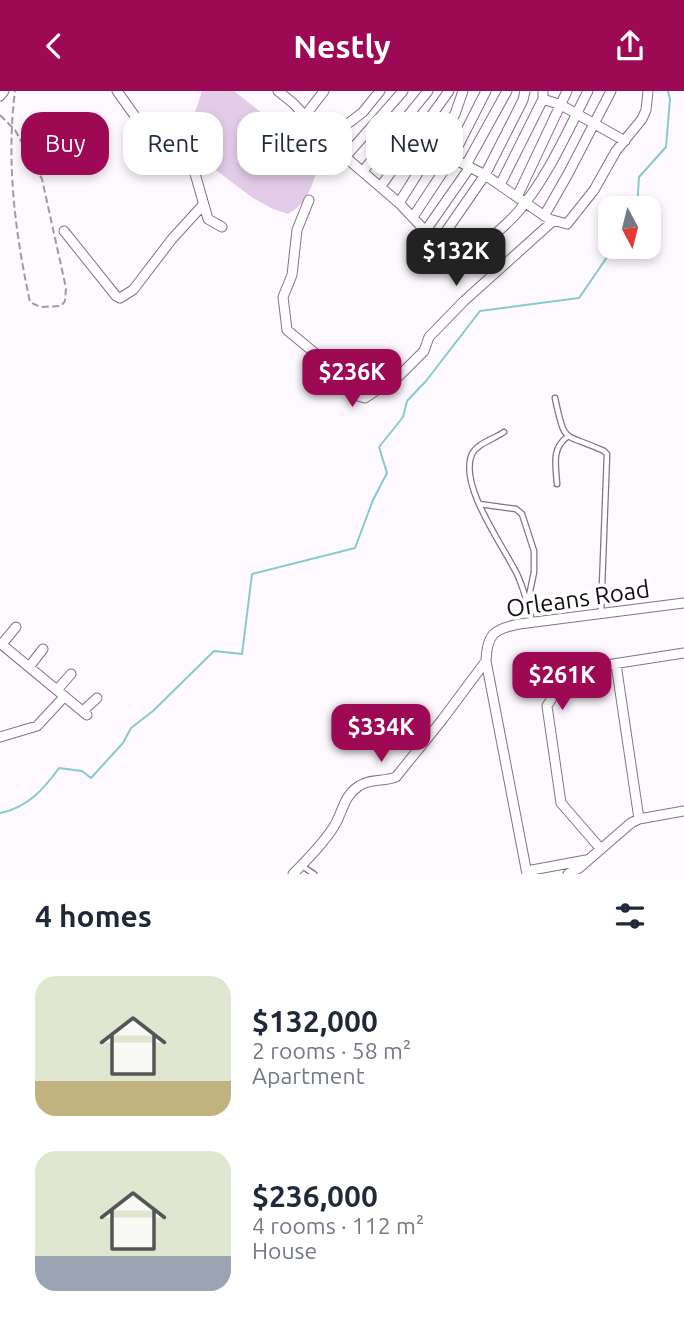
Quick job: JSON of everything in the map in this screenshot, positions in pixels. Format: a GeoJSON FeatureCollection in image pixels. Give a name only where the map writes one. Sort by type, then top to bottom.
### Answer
{"type":"FeatureCollection","features":[{"type":"Feature","properties":{"kind":"street"},"geometry":{"type":"LineString","coordinates":[[0,96],[5,91]]}},
{"type":"Feature","properties":{"kind":"street"},"geometry":{"type":"LineString","coordinates":[[117,91],[142,126],[184,157],[194,170],[208,219],[222,227]]}},
{"type":"Feature","properties":{"kind":"street"},"geometry":{"type":"LineString","coordinates":[[308,112],[324,91]]}},
{"type":"Feature","properties":{"kind":"street"},"geometry":{"type":"LineString","coordinates":[[352,120],[363,112],[380,91]]}},
{"type":"Feature","properties":{"kind":"street"},"geometry":{"type":"LineString","coordinates":[[352,149],[403,91]]}},
{"type":"Feature","properties":{"kind":"street"},"geometry":{"type":"LineString","coordinates":[[363,171],[428,91]]}},
{"type":"Feature","properties":{"kind":"street"},"geometry":{"type":"LineString","coordinates":[[381,186],[449,91]]}},
{"type":"Feature","properties":{"kind":"street"},"geometry":{"type":"LineString","coordinates":[[399,203],[454,114],[462,91]]}},
{"type":"Feature","properties":{"kind":"street"},"geometry":{"type":"LineString","coordinates":[[463,136],[486,91]]}},
{"type":"Feature","properties":{"kind":"street"},"geometry":{"type":"LineString","coordinates":[[426,230],[468,166],[507,91]]}},
{"type":"Feature","properties":{"kind":"street"},"geometry":{"type":"LineString","coordinates":[[438,243],[485,175],[525,91]]}},
{"type":"Feature","properties":{"kind":"street"},"geometry":{"type":"LineString","coordinates":[[352,161],[399,203],[453,259],[464,261],[512,219],[567,91]]}},
{"type":"Feature","properties":{"kind":"street"},"geometry":{"type":"LineString","coordinates":[[521,199],[588,91]]}},
{"type":"Feature","properties":{"kind":"street"},"geometry":{"type":"LineString","coordinates":[[544,216],[611,91]]}},
{"type":"Feature","properties":{"kind":"street"},"geometry":{"type":"LineString","coordinates":[[463,163],[553,221],[564,224],[570,222],[594,190],[615,151],[642,119],[648,91]]}},
{"type":"Feature","properties":{"kind":"street"},"geometry":{"type":"LineString","coordinates":[[283,93],[300,112]]}},
{"type":"Feature","properties":{"kind":"street"},"geometry":{"type":"LineString","coordinates":[[500,185],[543,95],[625,141]]}},
{"type":"Feature","properties":{"kind":"street"},"geometry":{"type":"LineString","coordinates":[[413,217],[440,175]]}},
{"type":"Feature","properties":{"kind":"street"},"geometry":{"type":"LineString","coordinates":[[309,199],[296,230],[292,275],[284,297],[287,330],[316,353],[358,395],[365,398],[399,376],[422,354],[429,337],[464,301],[553,221]]}},
{"type":"Feature","properties":{"kind":"street"},"geometry":{"type":"LineString","coordinates":[[64,231],[120,298],[133,290],[172,239],[203,205]]}},
{"type":"Feature","properties":{"kind":"street","name":"Orleans Road"},"geometry":{"type":"LineString","coordinates":[[486,661],[486,648],[491,636],[501,628],[684,603]]}},
{"type":"Feature","properties":{"kind":"street"},"geometry":{"type":"LineString","coordinates":[[16,627],[1,643],[85,713],[97,698]]}},
{"type":"Feature","properties":{"kind":"street"},"geometry":{"type":"LineString","coordinates":[[29,667],[43,649]]}},
{"type":"Feature","properties":{"kind":"street"},"geometry":{"type":"LineString","coordinates":[[600,848],[561,803],[547,706],[557,690],[581,669],[684,653]]}},
{"type":"Feature","properties":{"kind":"street"},"geometry":{"type":"LineString","coordinates":[[293,874],[331,831],[351,792],[366,782],[396,776],[486,661]]}},
{"type":"Feature","properties":{"kind":"street"},"geometry":{"type":"LineString","coordinates":[[486,661],[527,873],[586,860]]}},
{"type":"Feature","properties":{"kind":"street"},"geometry":{"type":"LineString","coordinates":[[616,664],[639,819]]}},
{"type":"Feature","properties":{"kind":"street"},"geometry":{"type":"LineString","coordinates":[[0,737],[37,726],[71,674]]}},
{"type":"Feature","properties":{"kind":"street"},"geometry":{"type":"LineString","coordinates":[[568,874],[579,868],[621,830],[639,819],[684,811]]}},
{"type":"Feature","properties":{"kind":"lane"},"geometry":{"type":"LineString","coordinates":[[555,398],[561,427],[567,437],[607,454],[601,614]]}},
{"type":"Feature","properties":{"kind":"lane"},"geometry":{"type":"LineString","coordinates":[[503,432],[472,454],[470,468],[479,504],[518,577],[532,622]]}},
{"type":"Feature","properties":{"kind":"lane"},"geometry":{"type":"LineString","coordinates":[[557,484],[555,451],[559,443],[567,437]]}},
{"type":"Feature","properties":{"kind":"lane"},"geometry":{"type":"LineString","coordinates":[[479,504],[516,509],[522,515],[534,551],[534,572],[528,605]]}},
{"type":"Feature","properties":{"kind":"lane"},"geometry":{"type":"LineString","coordinates":[[301,866],[314,874]]}},
{"type":"Feature","properties":{"kind":"path"},"geometry":{"type":"LineString","coordinates":[[0,115],[11,125],[42,179],[66,288],[65,301],[61,306],[40,307],[30,302],[19,246],[10,158],[11,125],[15,91]]}},
{"type":"Feature","properties":{"kind":"shaded area"},"geometry":{"type":"Polygon","coordinates":[[[202,91],[234,91],[261,112],[237,112],[237,175],[315,175],[308,194],[300,205],[288,214],[273,209],[222,175],[223,112],[195,112],[202,91]]]}},
{"type":"Feature","properties":{"kind":"waterway"},"geometry":{"type":"LineString","coordinates":[[638,196],[639,177],[666,147],[670,99],[668,91]]}},
{"type":"Feature","properties":{"kind":"waterway"},"geometry":{"type":"LineString","coordinates":[[0,813],[18,807],[34,797],[59,768],[82,771],[91,778],[123,743],[131,728],[153,711],[214,651],[242,654],[252,574],[355,548],[373,500],[387,473],[379,447],[403,417],[407,401],[426,381],[480,311],[579,298],[606,259]]}}]}
